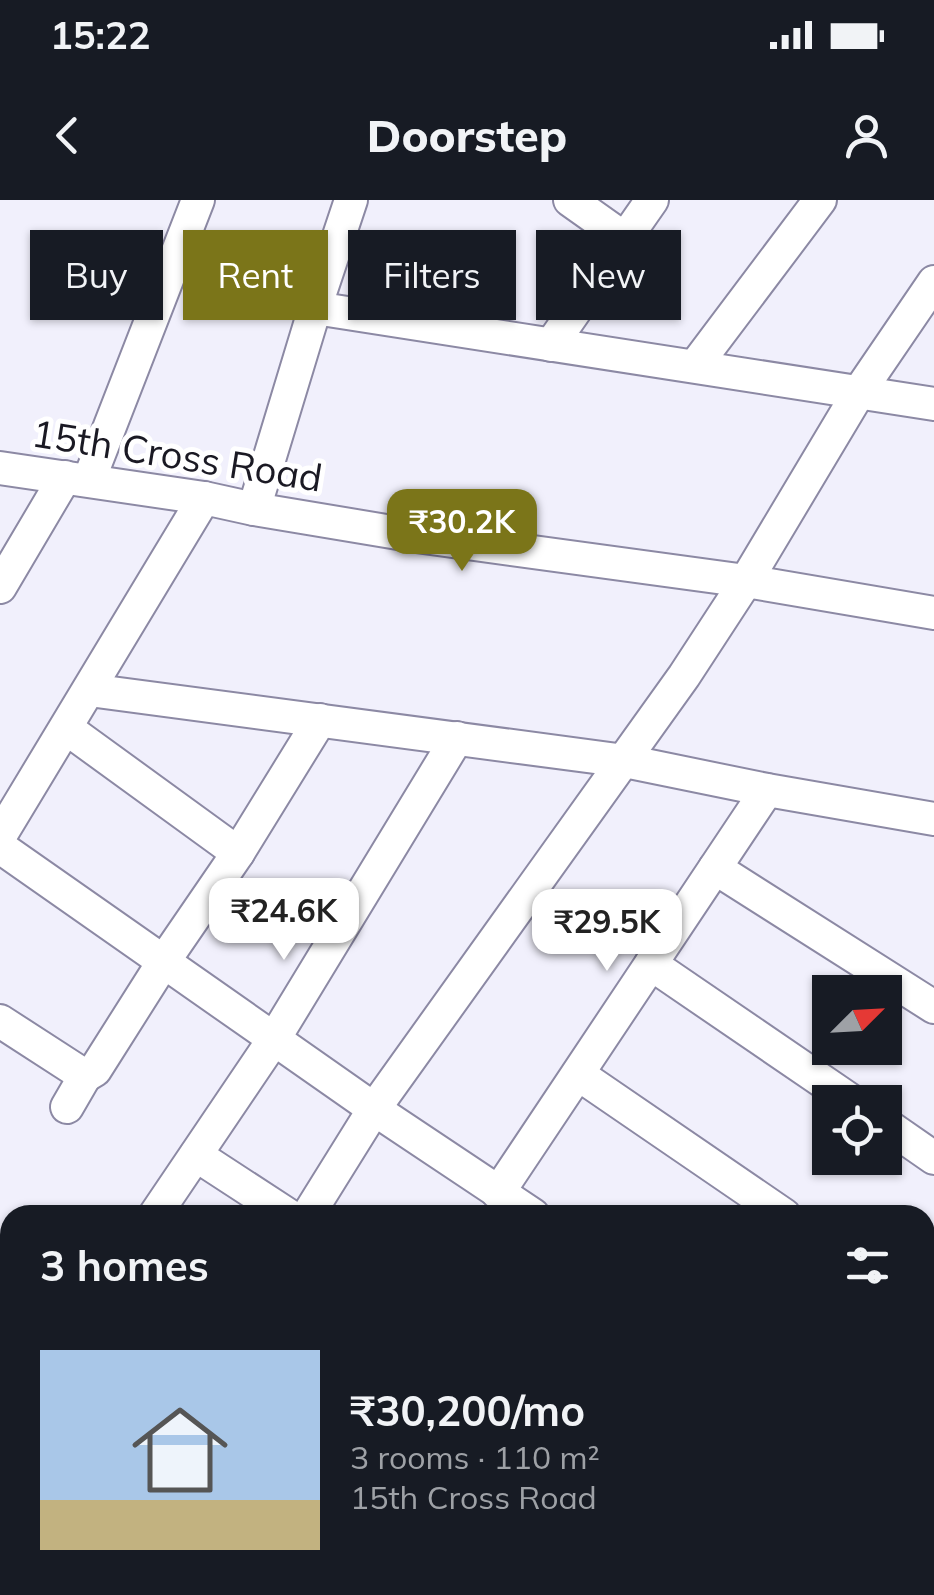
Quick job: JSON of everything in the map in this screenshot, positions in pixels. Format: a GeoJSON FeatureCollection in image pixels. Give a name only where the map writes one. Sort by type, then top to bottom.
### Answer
{"type":"FeatureCollection","features":[{"type":"Feature","properties":{"kind":"street"},"geometry":{"type":"LineString","coordinates":[[0,586],[77,479],[198,200]]}},
{"type":"Feature","properties":{"kind":"street"},"geometry":{"type":"LineString","coordinates":[[328,272],[352,200]]}},
{"type":"Feature","properties":{"kind":"street"},"geometry":{"type":"LineString","coordinates":[[570,200],[612,230]]}},
{"type":"Feature","properties":{"kind":"street"},"geometry":{"type":"LineString","coordinates":[[630,230],[652,200]]}},
{"type":"Feature","properties":{"kind":"street"},"geometry":{"type":"LineString","coordinates":[[695,366],[820,200]]}},
{"type":"Feature","properties":{"kind":"street"},"geometry":{"type":"LineString","coordinates":[[314,1205],[374,1108],[625,760],[746,581],[859,392],[934,282]]}},
{"type":"Feature","properties":{"kind":"street"},"geometry":{"type":"LineString","coordinates":[[328,310],[934,404]]}},
{"type":"Feature","properties":{"kind":"street"},"geometry":{"type":"LineString","coordinates":[[254,510],[312,320]]}},
{"type":"Feature","properties":{"kind":"street"},"geometry":{"type":"LineString","coordinates":[[551,345],[568,320]]}},
{"type":"Feature","properties":{"kind":"street","name":"15th Cross Road"},"geometry":{"type":"LineString","coordinates":[[0,468],[204,498],[416,536],[746,581],[934,613]]}},
{"type":"Feature","properties":{"kind":"street"},"geometry":{"type":"LineString","coordinates":[[0,836],[204,498]]}},
{"type":"Feature","properties":{"kind":"street"},"geometry":{"type":"LineString","coordinates":[[89,690],[625,760],[934,819]]}},
{"type":"Feature","properties":{"kind":"street"},"geometry":{"type":"LineString","coordinates":[[67,1106],[238,853],[320,720]]}},
{"type":"Feature","properties":{"kind":"street"},"geometry":{"type":"LineString","coordinates":[[66,728],[238,853]]}},
{"type":"Feature","properties":{"kind":"street"},"geometry":{"type":"LineString","coordinates":[[162,1205],[274,1039],[457,738]]}},
{"type":"Feature","properties":{"kind":"street"},"geometry":{"type":"LineString","coordinates":[[498,1193],[767,790]]}},
{"type":"Feature","properties":{"kind":"street"},"geometry":{"type":"LineString","coordinates":[[0,847],[517,1205]]}},
{"type":"Feature","properties":{"kind":"street"},"geometry":{"type":"LineString","coordinates":[[715,868],[934,1008]]}},
{"type":"Feature","properties":{"kind":"street"},"geometry":{"type":"LineString","coordinates":[[651,964],[828,1085]]}},
{"type":"Feature","properties":{"kind":"street"},"geometry":{"type":"LineString","coordinates":[[0,1022],[85,1076]]}},
{"type":"Feature","properties":{"kind":"street"},"geometry":{"type":"LineString","coordinates":[[578,1074],[769,1205]]}},
{"type":"Feature","properties":{"kind":"street"},"geometry":{"type":"LineString","coordinates":[[902,1136],[934,1158]]}},
{"type":"Feature","properties":{"kind":"street"},"geometry":{"type":"LineString","coordinates":[[196,1155],[273,1205]]}}]}
